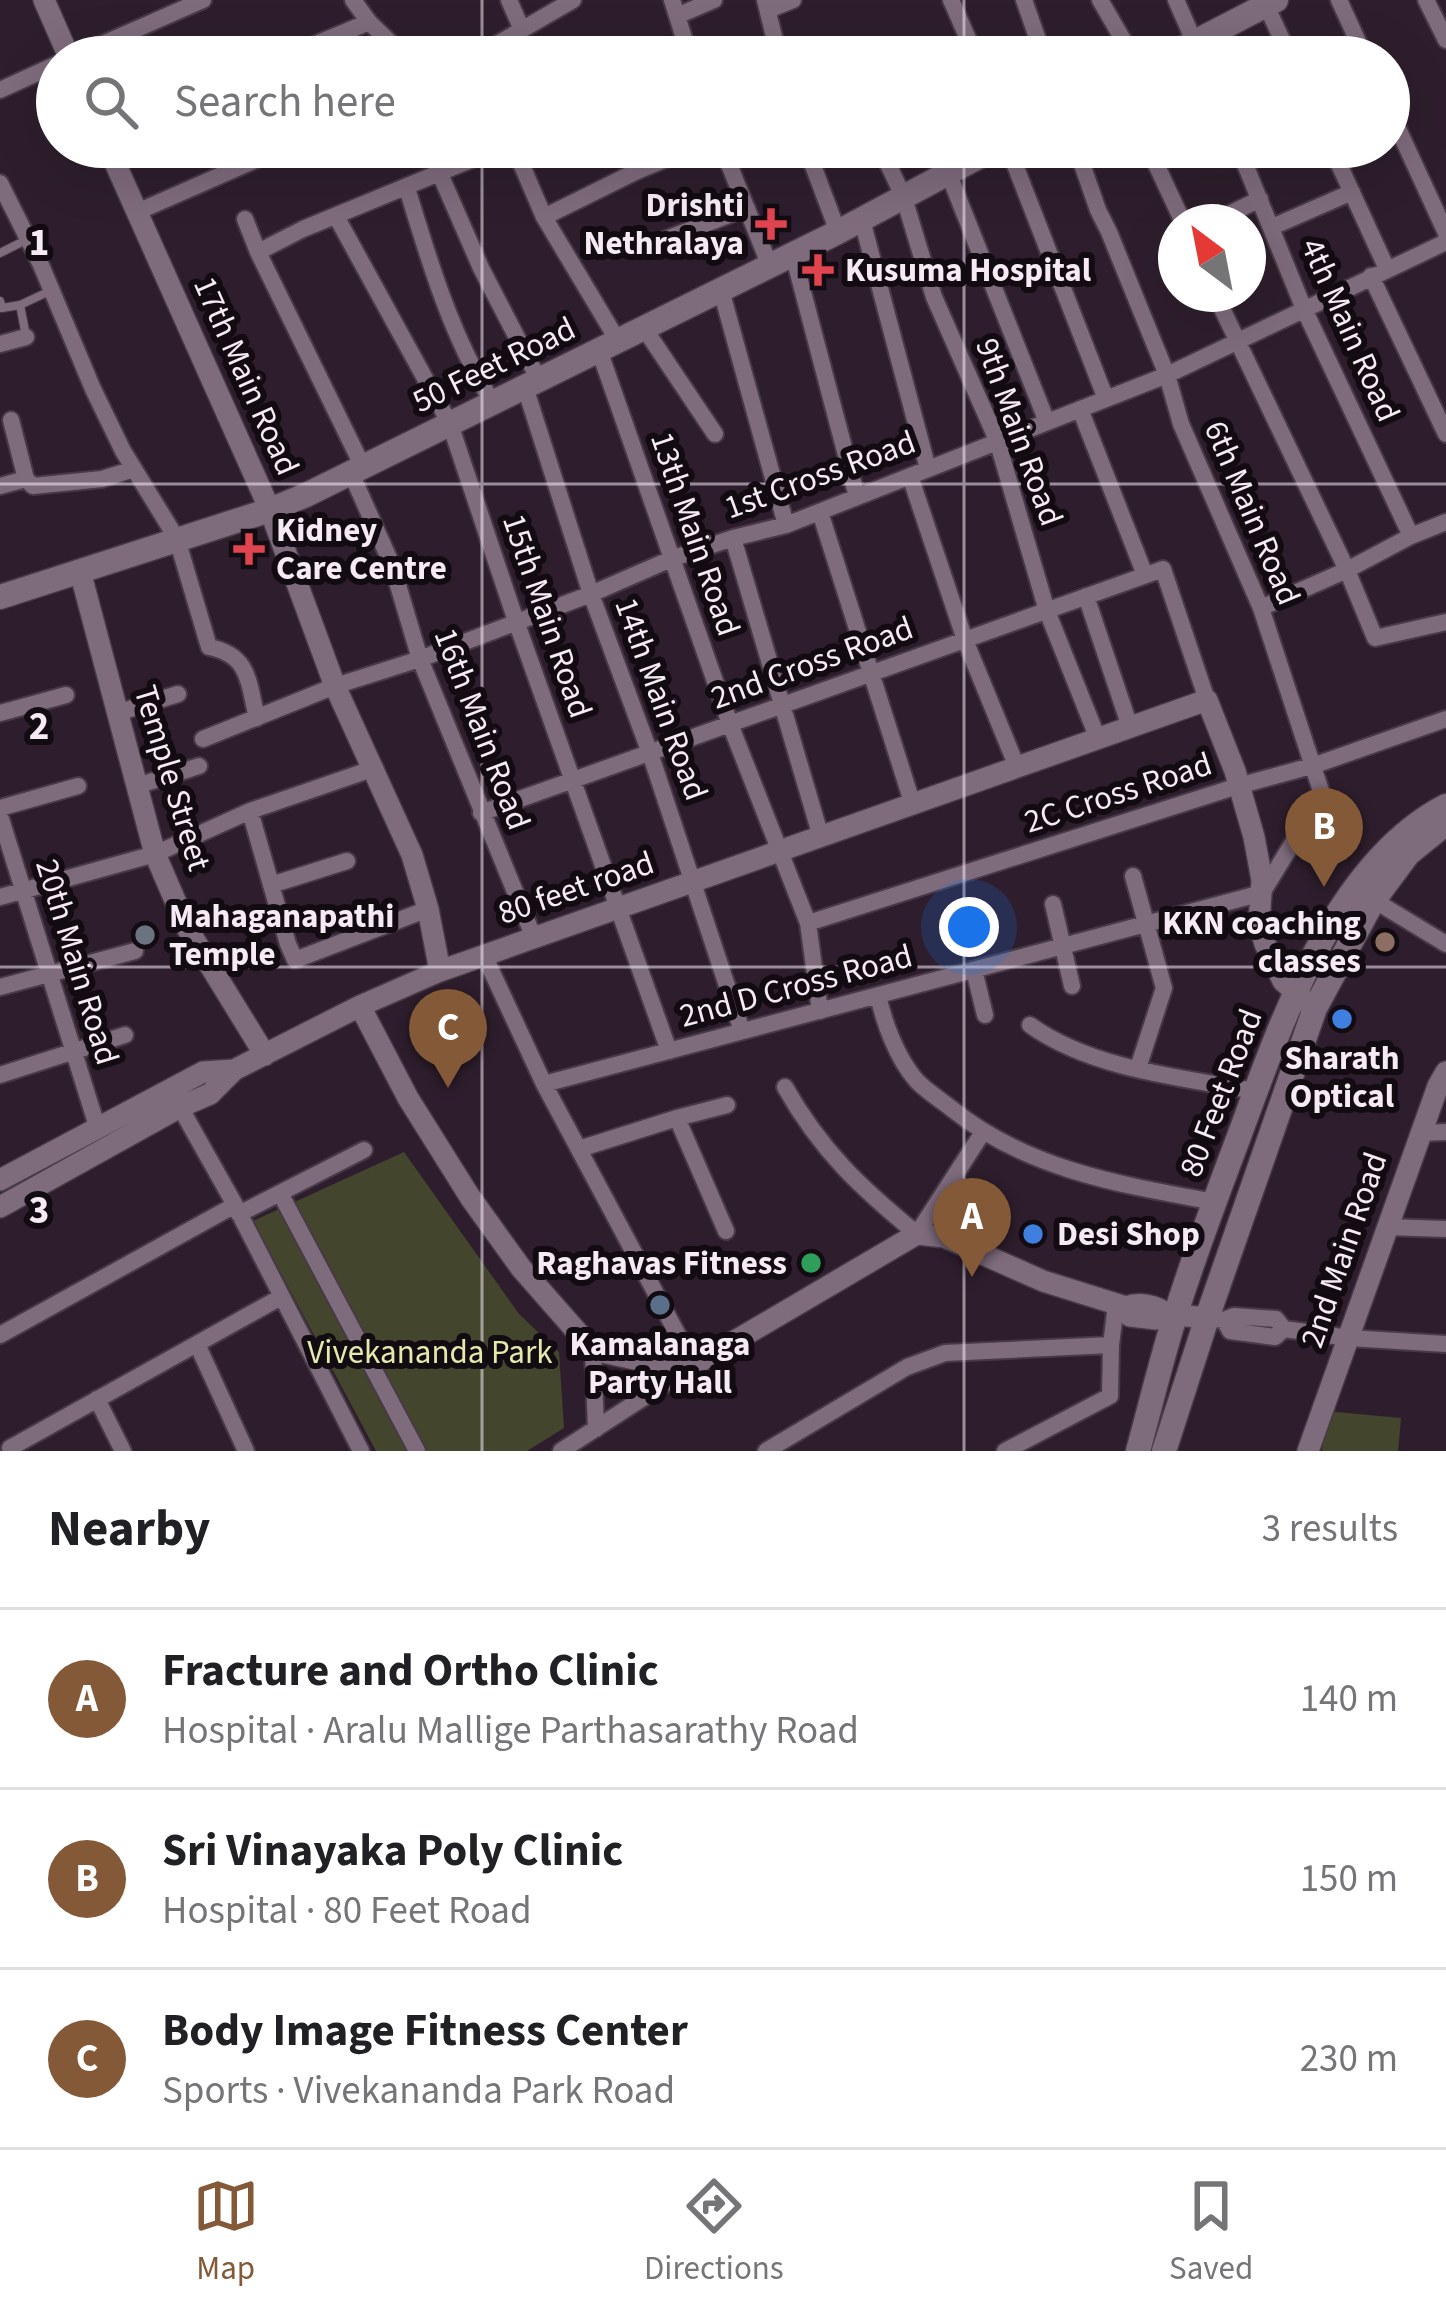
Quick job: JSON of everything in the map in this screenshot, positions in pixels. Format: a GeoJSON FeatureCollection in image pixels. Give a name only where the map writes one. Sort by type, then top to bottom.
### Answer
{"type":"FeatureCollection","features":[{"type":"Feature","properties":{"kind":"main road"},"geometry":{"type":"LineString","coordinates":[[1220,36],[1271,3]]}},
{"type":"Feature","properties":{"kind":"main road","name":"50 Feet Road"},"geometry":{"type":"LineString","coordinates":[[0,597],[270,510],[722,290],[958,168]]}},
{"type":"Feature","properties":{"kind":"main road","name":"80 Feet Road"},"geometry":{"type":"LineString","coordinates":[[1164,1451],[1215,1319],[1315,1008],[1394,840],[1438,819]]}},
{"type":"Feature","properties":{"kind":"main road","name":"80 Feet Road"},"geometry":{"type":"LineString","coordinates":[[1138,1451],[1171,1314],[1294,993],[1334,922],[1365,895]]}},
{"type":"Feature","properties":{"kind":"street"},"geometry":{"type":"LineString","coordinates":[[44,0],[61,36]]}},
{"type":"Feature","properties":{"kind":"street"},"geometry":{"type":"LineString","coordinates":[[120,36],[203,0]]}},
{"type":"Feature","properties":{"kind":"street"},"geometry":{"type":"LineString","coordinates":[[352,0],[384,36]]}},
{"type":"Feature","properties":{"kind":"street"},"geometry":{"type":"LineString","coordinates":[[510,0],[522,30]]}},
{"type":"Feature","properties":{"kind":"street"},"geometry":{"type":"LineString","coordinates":[[512,36],[573,0]]}},
{"type":"Feature","properties":{"kind":"street"},"geometry":{"type":"LineString","coordinates":[[674,8],[715,0]]}},
{"type":"Feature","properties":{"kind":"street"},"geometry":{"type":"LineString","coordinates":[[774,36],[766,5],[793,0]]}},
{"type":"Feature","properties":{"kind":"street"},"geometry":{"type":"LineString","coordinates":[[951,0],[967,36]]}},
{"type":"Feature","properties":{"kind":"street"},"geometry":{"type":"LineString","coordinates":[[1024,0],[1037,36]]}},
{"type":"Feature","properties":{"kind":"street"},"geometry":{"type":"LineString","coordinates":[[1100,0],[1121,36]]}},
{"type":"Feature","properties":{"kind":"street"},"geometry":{"type":"LineString","coordinates":[[1176,0],[1192,36]]}},
{"type":"Feature","properties":{"kind":"street"},"geometry":{"type":"LineString","coordinates":[[1339,0],[1355,36]]}},
{"type":"Feature","properties":{"kind":"street"},"geometry":{"type":"LineString","coordinates":[[1426,0],[1446,40]]}},
{"type":"Feature","properties":{"kind":"street"},"geometry":{"type":"LineString","coordinates":[[1271,3],[1282,36]]}},
{"type":"Feature","properties":{"kind":"street"},"geometry":{"type":"LineString","coordinates":[[335,36],[369,22]]}},
{"type":"Feature","properties":{"kind":"street"},"geometry":{"type":"LineString","coordinates":[[0,90],[36,74]]}},
{"type":"Feature","properties":{"kind":"street"},"geometry":{"type":"LineString","coordinates":[[1410,156],[1446,237]]}},
{"type":"Feature","properties":{"kind":"street","name":"17th Main Road"},"geometry":{"type":"LineString","coordinates":[[117,168],[270,510],[335,686],[412,855],[440,971]]}},
{"type":"Feature","properties":{"kind":"street"},"geometry":{"type":"LineString","coordinates":[[137,212],[237,168]]}},
{"type":"Feature","properties":{"kind":"street"},"geometry":{"type":"LineString","coordinates":[[258,252],[454,168]]}},
{"type":"Feature","properties":{"kind":"street","name":"13th Main Road"},"geometry":{"type":"LineString","coordinates":[[523,168],[609,345],[671,559],[808,922],[820,1011]]}},
{"type":"Feature","properties":{"kind":"street"},"geometry":{"type":"LineString","coordinates":[[544,217],[644,168]]}},
{"type":"Feature","properties":{"kind":"street"},"geometry":{"type":"LineString","coordinates":[[731,168],[770,266]]}},
{"type":"Feature","properties":{"kind":"street"},"geometry":{"type":"LineString","coordinates":[[814,168],[838,232]]}},
{"type":"Feature","properties":{"kind":"street","name":"9th Main Road"},"geometry":{"type":"LineString","coordinates":[[890,168],[904,197],[934,297],[997,440],[1047,611],[1098,739]]}},
{"type":"Feature","properties":{"kind":"street"},"geometry":{"type":"LineString","coordinates":[[948,168],[1047,422]]}},
{"type":"Feature","properties":{"kind":"street"},"geometry":{"type":"LineString","coordinates":[[1016,168],[1106,398]]}},
{"type":"Feature","properties":{"kind":"street","name":"6th Main Road"},"geometry":{"type":"LineString","coordinates":[[1083,168],[1167,375],[1181,424],[1262,608],[1324,800],[1262,893]]}},
{"type":"Feature","properties":{"kind":"street"},"geometry":{"type":"LineString","coordinates":[[1158,168],[1175,204]]}},
{"type":"Feature","properties":{"kind":"street","name":"4th Main Road"},"geometry":{"type":"LineString","coordinates":[[1247,168],[1304,309],[1411,536]]}},
{"type":"Feature","properties":{"kind":"street"},"geometry":{"type":"LineString","coordinates":[[1341,168],[1446,434]]}},
{"type":"Feature","properties":{"kind":"street"},"geometry":{"type":"LineString","coordinates":[[440,174],[532,383]]}},
{"type":"Feature","properties":{"kind":"street"},"geometry":{"type":"LineString","coordinates":[[0,183],[93,389],[177,539],[209,647],[227,651],[244,665],[257,718]]}},
{"type":"Feature","properties":{"kind":"street"},"geometry":{"type":"LineString","coordinates":[[407,188],[472,370],[493,403]]}},
{"type":"Feature","properties":{"kind":"street"},"geometry":{"type":"LineString","coordinates":[[1271,227],[1352,192]]}},
{"type":"Feature","properties":{"kind":"street"},"geometry":{"type":"LineString","coordinates":[[1251,204],[1260,200]]}},
{"type":"Feature","properties":{"kind":"street"},"geometry":{"type":"LineString","coordinates":[[648,247],[747,208]]}},
{"type":"Feature","properties":{"kind":"street","name":"15th Main Road"},"geometry":{"type":"LineString","coordinates":[[336,216],[450,424],[669,1051]]}},
{"type":"Feature","properties":{"kind":"street","name":"16th Main Road"},"geometry":{"type":"LineString","coordinates":[[245,219],[357,470],[421,659],[534,938]]}},
{"type":"Feature","properties":{"kind":"street"},"geometry":{"type":"LineString","coordinates":[[862,220],[928,469]]}},
{"type":"Feature","properties":{"kind":"street","name":"1st Cross Road"},"geometry":{"type":"LineString","coordinates":[[203,739],[591,594],[671,559],[786,525],[1167,375],[1446,237]]}},
{"type":"Feature","properties":{"kind":"street"},"geometry":{"type":"LineString","coordinates":[[794,254],[856,497]]}},
{"type":"Feature","properties":{"kind":"street"},"geometry":{"type":"LineString","coordinates":[[722,290],[786,525]]}},
{"type":"Feature","properties":{"kind":"street"},"geometry":{"type":"LineString","coordinates":[[1223,312],[1376,638],[1446,622]]}},
{"type":"Feature","properties":{"kind":"street"},"geometry":{"type":"LineString","coordinates":[[644,328],[715,434]]}},
{"type":"Feature","properties":{"kind":"street"},"geometry":{"type":"LineString","coordinates":[[0,344],[26,337]]}},
{"type":"Feature","properties":{"kind":"street","name":"14th Main Road"},"geometry":{"type":"LineString","coordinates":[[532,383],[591,594],[650,753],[742,1031]]}},
{"type":"Feature","properties":{"kind":"street"},"geometry":{"type":"LineString","coordinates":[[1080,409],[1154,572],[1235,771],[1262,880],[1259,923],[1265,944],[1283,981],[1315,1008]]}},
{"type":"Feature","properties":{"kind":"street"},"geometry":{"type":"LineString","coordinates":[[11,420],[26,478],[33,486],[102,479],[134,469]]}},
{"type":"Feature","properties":{"kind":"street"},"geometry":{"type":"LineString","coordinates":[[910,476],[965,640],[1017,767]]}},
{"type":"Feature","properties":{"kind":"street"},"geometry":{"type":"LineString","coordinates":[[0,485],[26,478]]}},
{"type":"Feature","properties":{"kind":"street"},"geometry":{"type":"LineString","coordinates":[[820,512],[913,805]]}},
{"type":"Feature","properties":{"kind":"street"},"geometry":{"type":"LineString","coordinates":[[1262,608],[1446,522]]}},
{"type":"Feature","properties":{"kind":"street"},"geometry":{"type":"LineString","coordinates":[[733,538],[821,837]]}},
{"type":"Feature","properties":{"kind":"street","name":"Temple Street"},"geometry":{"type":"LineString","coordinates":[[80,571],[155,854],[187,928],[265,1055]]}},
{"type":"Feature","properties":{"kind":"street","name":"2nd Cross Road"},"geometry":{"type":"LineString","coordinates":[[481,813],[1154,572]]}},
{"type":"Feature","properties":{"kind":"street"},"geometry":{"type":"LineString","coordinates":[[1086,596],[1130,727]]}},
{"type":"Feature","properties":{"kind":"street"},"geometry":{"type":"LineString","coordinates":[[117,713],[178,694]]}},
{"type":"Feature","properties":{"kind":"street"},"geometry":{"type":"LineString","coordinates":[[0,713],[66,695]]}},
{"type":"Feature","properties":{"kind":"street","name":"80 feet road"},"geometry":{"type":"LineString","coordinates":[[0,1207],[211,1094],[234,1070],[440,971],[1207,700]]}},
{"type":"Feature","properties":{"kind":"street","name":"2C Cross Road"},"geometry":{"type":"LineString","coordinates":[[808,922],[1315,765],[1446,719]]}},
{"type":"Feature","properties":{"kind":"street"},"geometry":{"type":"LineString","coordinates":[[137,786],[199,766]]}},
{"type":"Feature","properties":{"kind":"street"},"geometry":{"type":"LineString","coordinates":[[0,897],[155,854],[250,812],[375,768]]}},
{"type":"Feature","properties":{"kind":"street"},"geometry":{"type":"LineString","coordinates":[[0,812],[78,786]]}},
{"type":"Feature","properties":{"kind":"street","name":"20th Main Road"},"geometry":{"type":"LineString","coordinates":[[0,812],[97,1126]]}},
{"type":"Feature","properties":{"kind":"street"},"geometry":{"type":"LineString","coordinates":[[250,812],[296,960],[428,909]]}},
{"type":"Feature","properties":{"kind":"street"},"geometry":{"type":"LineString","coordinates":[[271,885],[347,861]]}},
{"type":"Feature","properties":{"kind":"street"},"geometry":{"type":"LineString","coordinates":[[1133,876],[1164,988],[1138,1068]]}},
{"type":"Feature","properties":{"kind":"street","name":"2nd D Cross Road"},"geometry":{"type":"LineString","coordinates":[[544,1084],[1262,893]]}},
{"type":"Feature","properties":{"kind":"street"},"geometry":{"type":"LineString","coordinates":[[1365,895],[1446,944]]}},
{"type":"Feature","properties":{"kind":"street"},"geometry":{"type":"LineString","coordinates":[[1053,904],[1072,986]]}},
{"type":"Feature","properties":{"kind":"street"},"geometry":{"type":"LineString","coordinates":[[0,987],[135,951]]}},
{"type":"Feature","properties":{"kind":"street"},"geometry":{"type":"LineString","coordinates":[[484,956],[544,1084],[694,1365]]}},
{"type":"Feature","properties":{"kind":"street"},"geometry":{"type":"LineString","coordinates":[[974,970],[985,1015]]}},
{"type":"Feature","properties":{"kind":"street"},"geometry":{"type":"LineString","coordinates":[[878,995],[884,1024],[915,1079],[983,1132],[1043,1162],[1112,1183],[1215,1202]]}},
{"type":"Feature","properties":{"kind":"street"},"geometry":{"type":"LineString","coordinates":[[360,1006],[408,1098],[470,1197],[511,1255],[593,1351],[596,1429]]}},
{"type":"Feature","properties":{"kind":"street"},"geometry":{"type":"LineString","coordinates":[[1030,1025],[1054,1042],[1096,1057],[1256,1091]]}},
{"type":"Feature","properties":{"kind":"street"},"geometry":{"type":"LineString","coordinates":[[0,1076],[125,1035]]}},
{"type":"Feature","properties":{"kind":"street"},"geometry":{"type":"LineString","coordinates":[[0,1180],[203,1072],[234,1070]]}},
{"type":"Feature","properties":{"kind":"street","name":"2nd Main Road"},"geometry":{"type":"LineString","coordinates":[[1308,1451],[1446,1072]]}},
{"type":"Feature","properties":{"kind":"street"},"geometry":{"type":"LineString","coordinates":[[784,1087],[834,1159],[917,1234],[944,1237],[1043,1281],[1121,1305],[1130,1316],[1276,1319],[1284,1329],[1446,1344]]}},
{"type":"Feature","properties":{"kind":"street"},"geometry":{"type":"LineString","coordinates":[[579,1149],[727,1105]]}},
{"type":"Feature","properties":{"kind":"street"},"geometry":{"type":"LineString","coordinates":[[180,1107],[362,1451]]}},
{"type":"Feature","properties":{"kind":"street"},"geometry":{"type":"LineString","coordinates":[[677,1118],[726,1231]]}},
{"type":"Feature","properties":{"kind":"street"},"geometry":{"type":"LineString","coordinates":[[561,1451],[694,1365],[917,1234],[983,1132]]}},
{"type":"Feature","properties":{"kind":"street"},"geometry":{"type":"LineString","coordinates":[[1420,1133],[1446,1132]]}},
{"type":"Feature","properties":{"kind":"street"},"geometry":{"type":"LineString","coordinates":[[0,1335],[237,1210],[364,1150]]}},
{"type":"Feature","properties":{"kind":"street"},"geometry":{"type":"LineString","coordinates":[[280,1193],[417,1451]]}},
{"type":"Feature","properties":{"kind":"street"},"geometry":{"type":"LineString","coordinates":[[1386,1227],[1446,1228]]}},
{"type":"Feature","properties":{"kind":"street"},"geometry":{"type":"LineString","coordinates":[[0,1430],[10,1450],[280,1298]]}},
{"type":"Feature","properties":{"kind":"street"},"geometry":{"type":"LineString","coordinates":[[1005,1451],[1110,1396],[1111,1345],[1121,1305]]}},
{"type":"Feature","properties":{"kind":"street"},"geometry":{"type":"LineString","coordinates":[[197,1344],[246,1451]]}},
{"type":"Feature","properties":{"kind":"street"},"geometry":{"type":"LineString","coordinates":[[766,1451],[908,1366],[945,1353],[1111,1345]]}},
{"type":"Feature","properties":{"kind":"street"},"geometry":{"type":"LineString","coordinates":[[593,1351],[694,1365]]}},
{"type":"Feature","properties":{"kind":"street"},"geometry":{"type":"LineString","coordinates":[[98,1399],[123,1451]]}},
{"type":"Feature","properties":{"kind":"lane"},"geometry":{"type":"LineString","coordinates":[[0,253],[28,239]]}},
{"type":"Feature","properties":{"kind":"lane"},"geometry":{"type":"LineString","coordinates":[[0,301],[2,308],[52,290]]}},
{"type":"Feature","properties":{"kind":"lane"},"geometry":{"type":"LineString","coordinates":[[20,304],[26,337]]}},
{"type":"Feature","properties":{"kind":"green space","name":"Vivekananda Park"},"geometry":{"type":"Polygon","coordinates":[[[404,1152],[519,1314],[559,1352],[564,1428],[527,1451],[376,1451],[253,1221],[404,1152]]]}},
{"type":"Feature","properties":{"kind":"green space"},"geometry":{"type":"Polygon","coordinates":[[[1326,1411],[1401,1418],[1398,1451],[1322,1451],[1326,1411]]]}},
{"type":"Feature","properties":{"kind":"place","name":"Drishti Nethralaya"},"geometry":{"type":"Point","coordinates":[771,224]}},
{"type":"Feature","properties":{"kind":"place","name":"Kusuma Hospital"},"geometry":{"type":"Point","coordinates":[818,270]}},
{"type":"Feature","properties":{"kind":"place","name":"Kidney Care Centre"},"geometry":{"type":"Point","coordinates":[249,549]}},
{"type":"Feature","properties":{"kind":"place","name":"Sri Vinayaka Poly Clinic"},"geometry":{"type":"Point","coordinates":[1324,887]}},
{"type":"Feature","properties":{"kind":"place","name":"Mahaganapathi Temple"},"geometry":{"type":"Point","coordinates":[145,935]}},
{"type":"Feature","properties":{"kind":"place","name":"KKN coaching classes"},"geometry":{"type":"Point","coordinates":[1385,942]}},
{"type":"Feature","properties":{"kind":"place","name":"Sharath Optical"},"geometry":{"type":"Point","coordinates":[1342,1019]}},
{"type":"Feature","properties":{"kind":"place","name":"Body Image Fitness Center"},"geometry":{"type":"Point","coordinates":[448,1088]}},
{"type":"Feature","properties":{"kind":"place","name":"Desi Shop"},"geometry":{"type":"Point","coordinates":[1033,1234]}},
{"type":"Feature","properties":{"kind":"place","name":"Raghavas Fitness"},"geometry":{"type":"Point","coordinates":[811,1263]}},
{"type":"Feature","properties":{"kind":"place","name":"Fracture and Ortho Clinic"},"geometry":{"type":"Point","coordinates":[972,1277]}},
{"type":"Feature","properties":{"kind":"place","name":"Kamalanaga Party Hall"},"geometry":{"type":"Point","coordinates":[660,1305]}}]}
